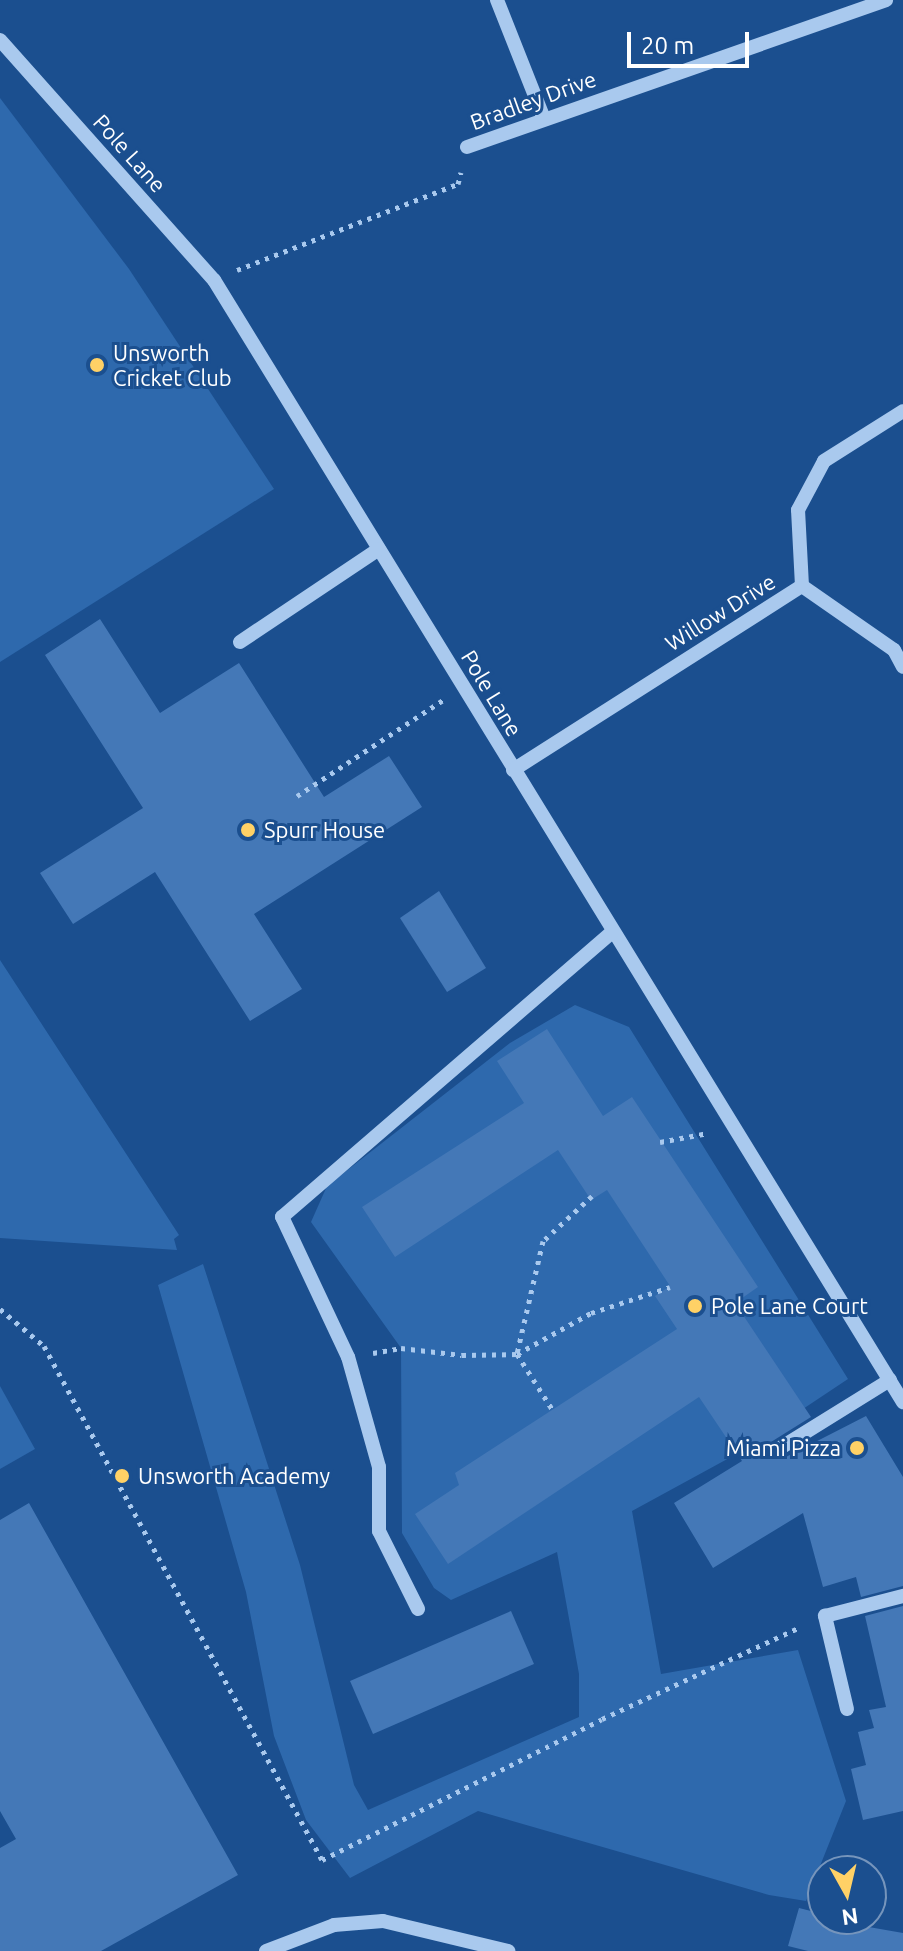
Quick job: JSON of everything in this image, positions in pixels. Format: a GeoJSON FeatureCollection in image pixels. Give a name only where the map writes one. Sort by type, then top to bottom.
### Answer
{"type":"FeatureCollection","features":[{"type":"Feature","properties":{"kind":"street"},"geometry":{"type":"LineString","coordinates":[[497,0],[544,119]]}},
{"type":"Feature","properties":{"kind":"street","name":"Bradley Drive"},"geometry":{"type":"LineString","coordinates":[[467,147],[886,0]]}},
{"type":"Feature","properties":{"kind":"street","name":"Pole Lane"},"geometry":{"type":"LineString","coordinates":[[0,40],[214,280],[903,1402]]}},
{"type":"Feature","properties":{"kind":"street","name":"Willow Drive"},"geometry":{"type":"LineString","coordinates":[[513,770],[802,586],[798,510],[824,461],[903,411]]}},
{"type":"Feature","properties":{"kind":"street"},"geometry":{"type":"LineString","coordinates":[[240,642],[379,549]]}},
{"type":"Feature","properties":{"kind":"street"},"geometry":{"type":"LineString","coordinates":[[802,586],[894,650],[903,667]]}},
{"type":"Feature","properties":{"kind":"street"},"geometry":{"type":"LineString","coordinates":[[418,1609],[379,1531],[379,1467],[348,1357],[282,1217],[612,932]]}},
{"type":"Feature","properties":{"kind":"street"},"geometry":{"type":"LineString","coordinates":[[777,1450],[890,1380]]}},
{"type":"Feature","properties":{"kind":"street"},"geometry":{"type":"LineString","coordinates":[[847,1709],[825,1616],[903,1596]]}},
{"type":"Feature","properties":{"kind":"street"},"geometry":{"type":"LineString","coordinates":[[266,1951],[334,1925],[383,1921],[508,1951]]}},
{"type":"Feature","properties":{"kind":"path"},"geometry":{"type":"LineString","coordinates":[[214,280],[458,184],[467,147]]}},
{"type":"Feature","properties":{"kind":"path"},"geometry":{"type":"LineString","coordinates":[[297,796],[463,688]]}},
{"type":"Feature","properties":{"kind":"path"},"geometry":{"type":"LineString","coordinates":[[660,1142],[697,1136]]}},
{"type":"Feature","properties":{"kind":"path"},"geometry":{"type":"LineString","coordinates":[[554,1412],[517,1354],[543,1241],[592,1196]]}},
{"type":"Feature","properties":{"kind":"path"},"geometry":{"type":"LineString","coordinates":[[401,1348],[462,1355],[517,1354],[591,1313],[670,1287]]}},
{"type":"Feature","properties":{"kind":"path"},"geometry":{"type":"LineString","coordinates":[[0,1309],[44,1346],[322,1860],[602,1719],[825,1616]]}},
{"type":"Feature","properties":{"kind":"shaded area","name":"Unsworth Cricket Club"},"geometry":{"type":"Polygon","coordinates":[[[0,98],[129,269],[274,489],[0,662],[0,98]]]}},
{"type":"Feature","properties":{"kind":"shaded area"},"geometry":{"type":"Polygon","coordinates":[[[0,960],[179,1235],[174,1239],[177,1250],[0,1238],[0,960]]]}},
{"type":"Feature","properties":{"kind":"shaded area"},"geometry":{"type":"Polygon","coordinates":[[[575,1005],[629,1027],[848,1379],[731,1457],[632,1511],[661,1674],[798,1650],[846,1801],[824,1855],[807,1855],[806,1901],[769,1895],[478,1811],[350,1878],[306,1820],[274,1736],[246,1592],[158,1285],[203,1264],[300,1565],[354,1785],[368,1810],[579,1717],[579,1674],[557,1552],[451,1600],[434,1588],[402,1533],[401,1348],[311,1222],[327,1186],[510,1043],[575,1005]]]}},
{"type":"Feature","properties":{"kind":"shaded area"},"geometry":{"type":"Polygon","coordinates":[[[0,1386],[35,1449],[0,1469],[0,1386]]]}},
{"type":"Feature","properties":{"kind":"building","name":"Spurr House"},"geometry":{"type":"Polygon","coordinates":[[[100,619],[160,713],[239,663],[324,797],[389,756],[422,807],[254,914],[302,989],[250,1021],[155,872],[73,924],[40,873],[143,808],[45,655],[100,619]]]}},
{"type":"Feature","properties":{"kind":"building"},"geometry":{"type":"Polygon","coordinates":[[[439,891],[486,968],[447,992],[400,918],[439,891]]]}},
{"type":"Feature","properties":{"kind":"building","name":"Pole Lane Court"},"geometry":{"type":"Polygon","coordinates":[[[547,1029],[603,1116],[632,1097],[758,1287],[735,1303],[811,1417],[771,1442],[769,1456],[782,1459],[866,1416],[903,1477],[903,1586],[861,1597],[856,1577],[823,1587],[803,1513],[713,1568],[674,1503],[742,1461],[699,1397],[448,1564],[415,1514],[459,1485],[455,1473],[677,1329],[655,1296],[670,1286],[607,1190],[591,1200],[558,1150],[395,1257],[362,1207],[524,1103],[497,1061],[547,1029]]]}},
{"type":"Feature","properties":{"kind":"building"},"geometry":{"type":"Polygon","coordinates":[[[29,1503],[238,1875],[101,1951],[0,1951],[0,1848],[16,1839],[0,1811],[0,1520],[29,1503]]]}},
{"type":"Feature","properties":{"kind":"building"},"geometry":{"type":"Polygon","coordinates":[[[903,1606],[903,1811],[863,1820],[851,1769],[866,1765],[858,1732],[874,1728],[869,1710],[886,1707],[865,1616],[903,1606]]]}},
{"type":"Feature","properties":{"kind":"building"},"geometry":{"type":"Polygon","coordinates":[[[511,1611],[534,1664],[373,1734],[350,1681],[511,1611]]]}},
{"type":"Feature","properties":{"kind":"building"},"geometry":{"type":"Polygon","coordinates":[[[799,1908],[807,1910],[807,1935],[887,1935],[887,1930],[903,1933],[903,1951],[808,1951],[788,1946],[799,1908]]]}},
{"type":"Feature","properties":{"kind":"place","name":"Unsworth Cricket Club"},"geometry":{"type":"Point","coordinates":[97,365]}},
{"type":"Feature","properties":{"kind":"place","name":"Spurr House"},"geometry":{"type":"Point","coordinates":[248,830]}},
{"type":"Feature","properties":{"kind":"place","name":"Pole Lane Court"},"geometry":{"type":"Point","coordinates":[695,1306]}},
{"type":"Feature","properties":{"kind":"place","name":"Miami Pizza"},"geometry":{"type":"Point","coordinates":[857,1448]}},
{"type":"Feature","properties":{"kind":"place","name":"Unsworth Academy"},"geometry":{"type":"Point","coordinates":[122,1476]}}]}
